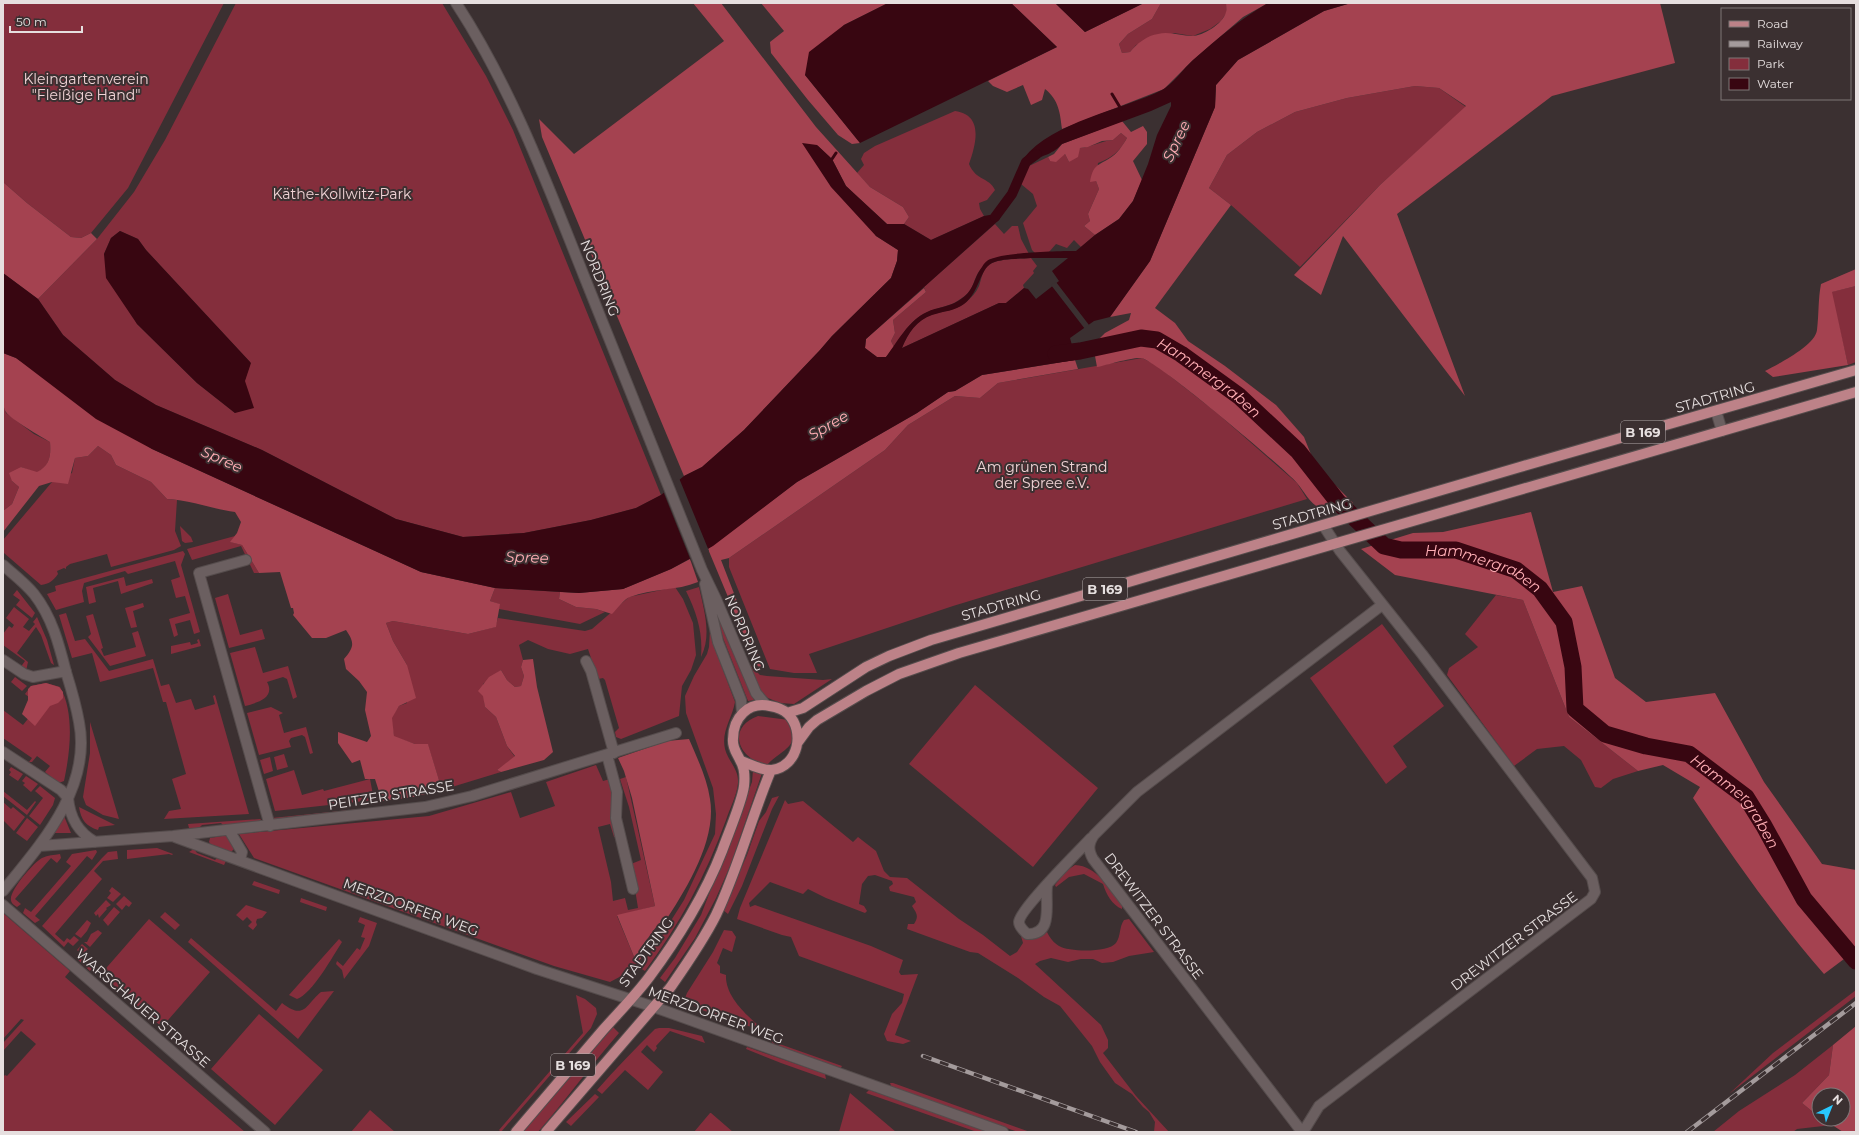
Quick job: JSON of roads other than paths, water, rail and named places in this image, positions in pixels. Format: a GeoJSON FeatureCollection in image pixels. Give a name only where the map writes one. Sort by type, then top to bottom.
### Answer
{"type":"FeatureCollection","features":[{"type":"Feature","properties":{"kind":"main road","name":"STADTRING"},"geometry":{"type":"LineString","coordinates":[[787,713],[803,708],[821,695],[883,659],[931,640],[1856,370]]}},
{"type":"Feature","properties":{"kind":"main road","name":"B 169"},"geometry":{"type":"LineString","coordinates":[[546,1132],[674,982],[715,916],[734,873],[771,770],[788,762],[795,751],[798,742],[809,727],[817,720],[866,691],[899,674],[966,650],[1856,392]]}},
{"type":"Feature","properties":{"kind":"main road"},"geometry":{"type":"LineString","coordinates":[[742,713],[753,706],[766,705],[778,707],[787,713],[796,725],[798,742]]}},
{"type":"Feature","properties":{"kind":"main road","name":"STADTRING"},"geometry":{"type":"LineString","coordinates":[[516,1132],[650,976],[688,918],[719,859],[744,788],[745,774],[741,760],[735,753],[732,741],[734,729],[742,713]]}},
{"type":"Feature","properties":{"kind":"main road"},"geometry":{"type":"LineString","coordinates":[[741,760],[771,770]]}},
{"type":"Feature","properties":{"kind":"street","name":"NORDRING"},"geometry":{"type":"LineString","coordinates":[[456,3],[492,66],[522,125],[551,192],[660,469],[702,570],[756,693],[766,705]]}},
{"type":"Feature","properties":{"kind":"street"},"geometry":{"type":"LineString","coordinates":[[1716,411],[1722,431]]}},
{"type":"Feature","properties":{"kind":"street","name":"DREWITZER STRASSE"},"geometry":{"type":"LineString","coordinates":[[1094,835],[1089,848],[1093,859],[1302,1132],[1319,1106],[1588,902],[1594,892],[1592,878],[1422,654],[1334,543],[1323,525]]}},
{"type":"Feature","properties":{"kind":"street"},"geometry":{"type":"LineString","coordinates":[[246,560],[199,573],[270,826]]}},
{"type":"Feature","properties":{"kind":"street"},"geometry":{"type":"LineString","coordinates":[[3,565],[24,584],[43,607],[57,637],[80,723],[80,744],[77,771],[68,798],[39,846],[3,891]]}},
{"type":"Feature","properties":{"kind":"street","name":"NORDRING"},"geometry":{"type":"LineString","coordinates":[[702,570],[718,642],[741,700],[742,713]]}},
{"type":"Feature","properties":{"kind":"street"},"geometry":{"type":"LineString","coordinates":[[1047,886],[1094,835],[1137,792],[1382,605]]}},
{"type":"Feature","properties":{"kind":"street"},"geometry":{"type":"LineString","coordinates":[[3,660],[24,674],[33,677],[66,671]]}},
{"type":"Feature","properties":{"kind":"street"},"geometry":{"type":"LineString","coordinates":[[586,660],[611,754],[618,792],[616,818],[633,889]]}},
{"type":"Feature","properties":{"kind":"street","name":"PEITZER STRASSE"},"geometry":{"type":"LineString","coordinates":[[39,846],[174,836],[270,826],[440,804],[676,734]]}},
{"type":"Feature","properties":{"kind":"street"},"geometry":{"type":"LineString","coordinates":[[3,752],[60,790],[68,798],[69,810],[75,822],[87,838],[96,842]]}},
{"type":"Feature","properties":{"kind":"street"},"geometry":{"type":"LineString","coordinates":[[229,830],[242,852],[240,860]]}},
{"type":"Feature","properties":{"kind":"street","name":"MERZDORFER WEG"},"geometry":{"type":"LineString","coordinates":[[174,836],[530,966],[654,1007],[1003,1132]]}},
{"type":"Feature","properties":{"kind":"street","name":"WARSCHAUER STRASSE"},"geometry":{"type":"LineString","coordinates":[[3,905],[265,1132]]}},
{"type":"Feature","properties":{"kind":"water"},"geometry":{"type":"Polygon","coordinates":[[[888,3],[1011,3],[1057,47],[860,143],[805,75],[809,52],[844,25],[888,3]]]}},
{"type":"Feature","properties":{"kind":"water"},"geometry":{"type":"Polygon","coordinates":[[[1055,3],[1144,3],[1085,32],[1055,3]]]}},
{"type":"Feature","properties":{"kind":"water","name":"Spree"},"geometry":{"type":"Polygon","coordinates":[[[1268,3],[1351,3],[1324,11],[1238,60],[1216,85],[1215,107],[1150,261],[1110,317],[1094,321],[1070,338],[1073,349],[1079,348],[1080,355],[1075,356],[1075,360],[982,375],[955,391],[948,392],[917,413],[797,482],[713,546],[671,569],[623,589],[579,593],[495,588],[421,572],[152,449],[96,419],[16,358],[3,353],[3,273],[38,299],[63,335],[115,380],[156,405],[262,450],[396,519],[463,537],[524,533],[591,520],[636,508],[661,495],[684,476],[702,467],[744,430],[832,336],[891,278],[897,261],[898,250],[876,236],[831,187],[802,143],[817,145],[832,159],[846,186],[887,224],[904,224],[931,240],[984,216],[995,214],[1002,205],[1005,207],[999,220],[866,339],[865,348],[877,357],[886,357],[904,332],[920,316],[931,310],[954,303],[964,297],[971,289],[979,272],[988,260],[1020,253],[1076,251],[1095,235],[1119,219],[1133,201],[1148,164],[1157,135],[1171,106],[1171,102],[1151,111],[1062,144],[1050,153],[1028,163],[1024,158],[1036,146],[1069,126],[1166,88],[1211,44],[1268,3]],[[1068,258],[1011,259],[992,263],[984,271],[973,294],[964,304],[957,308],[932,315],[922,320],[910,332],[902,348],[999,303],[1006,303],[1024,288],[1028,289],[1036,299],[1059,281],[1052,271],[1068,258]]]}},
{"type":"Feature","properties":{"kind":"water"},"geometry":{"type":"Polygon","coordinates":[[[120,231],[138,239],[146,250],[251,363],[245,381],[254,408],[235,413],[197,383],[137,324],[106,278],[104,254],[111,238],[120,231]]]}},
{"type":"Feature","properties":{"kind":"waterway"},"geometry":{"type":"LineString","coordinates":[[1112,94],[1121,109]]}},
{"type":"Feature","properties":{"kind":"waterway"},"geometry":{"type":"LineString","coordinates":[[832,159],[836,153]]}},
{"type":"Feature","properties":{"kind":"waterway"},"geometry":{"type":"LineString","coordinates":[[995,217],[1012,194],[1026,162],[1037,154]]}},
{"type":"Feature","properties":{"kind":"waterway","name":"Hammergraben"},"geometry":{"type":"LineString","coordinates":[[1056,354],[1080,351],[1141,338],[1157,340],[1181,354],[1239,396],[1298,451],[1338,502],[1384,546],[1401,550],[1456,550],[1516,570],[1540,589],[1564,622],[1573,667],[1575,709],[1605,734],[1646,746],[1689,754],[1746,797],[1764,826],[1804,899],[1856,961]]}},
{"type":"Feature","properties":{"kind":"railway"},"geometry":{"type":"LineString","coordinates":[[1687,1132],[1856,1003]]}},
{"type":"Feature","properties":{"kind":"railway"},"geometry":{"type":"LineString","coordinates":[[923,1056],[1136,1132]]}},
{"type":"Feature","properties":{"kind":"park label","name":"Kleingartenverein \"Fleißige Hand\""},"geometry":{"type":"Point","coordinates":[86,88]}},
{"type":"Feature","properties":{"kind":"park label","name":"Käthe-Kollwitz-Park"},"geometry":{"type":"Point","coordinates":[342,194]}},
{"type":"Feature","properties":{"kind":"park label","name":"Am grünen Strand der Spree e.V."},"geometry":{"type":"Point","coordinates":[1042,476]}}]}
